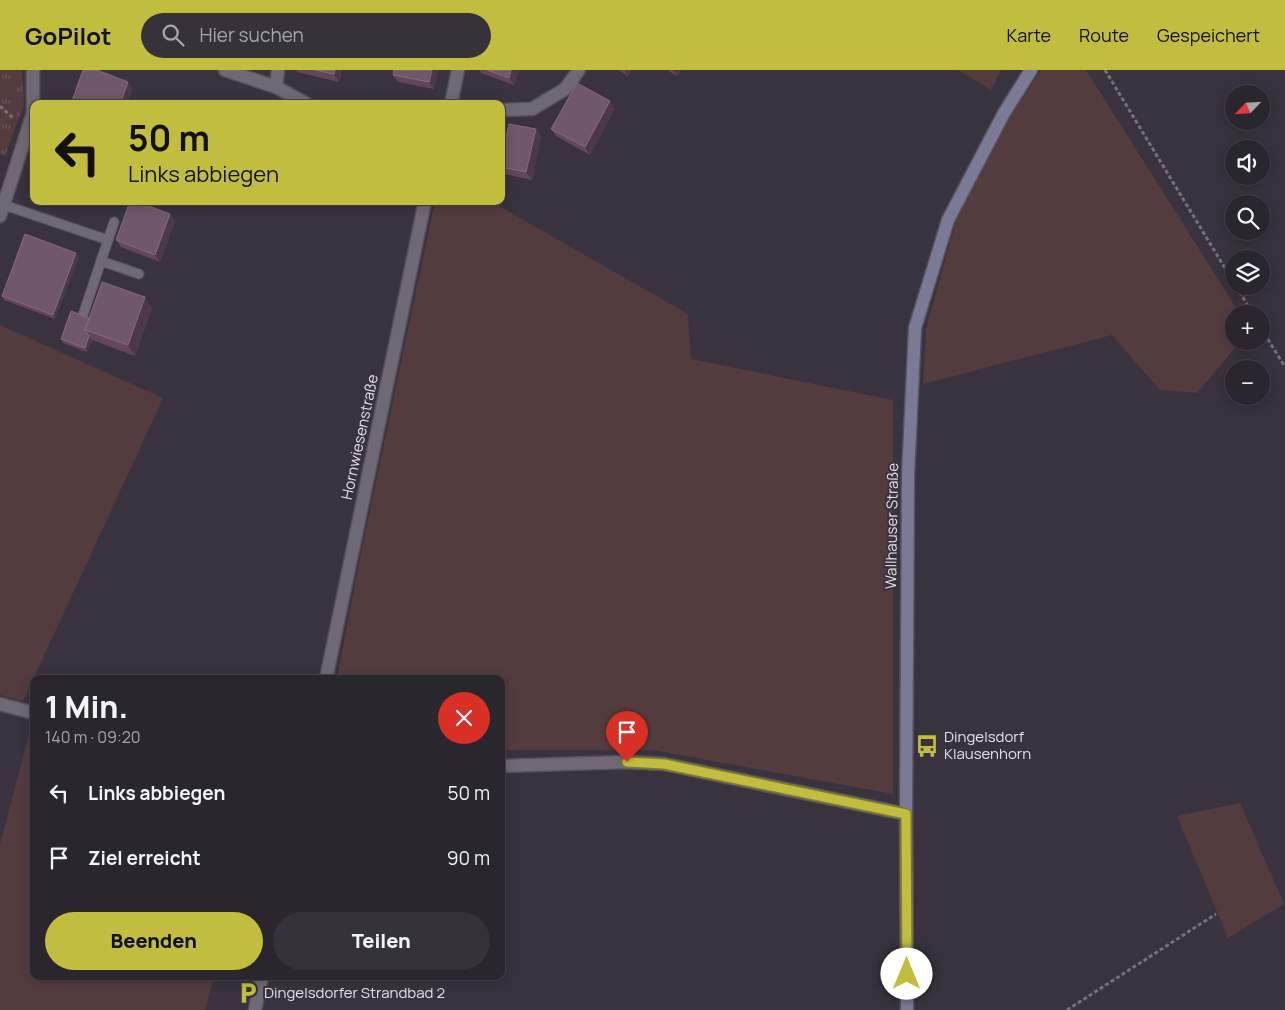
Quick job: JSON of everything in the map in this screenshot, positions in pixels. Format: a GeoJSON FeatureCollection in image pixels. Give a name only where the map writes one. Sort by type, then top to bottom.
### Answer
{"type":"FeatureCollection","features":[{"type":"Feature","properties":{"kind":"main road","name":"Wallhauser Straße"},"geometry":{"type":"LineString","coordinates":[[907,1010],[908,476],[915,328],[948,220],[1004,113],[1031,70]]}},
{"type":"Feature","properties":{"kind":"street"},"geometry":{"type":"LineString","coordinates":[[33,70],[33,100]]}},
{"type":"Feature","properties":{"kind":"street"},"geometry":{"type":"LineString","coordinates":[[225,70],[276,87],[300,100]]}},
{"type":"Feature","properties":{"kind":"street"},"geometry":{"type":"LineString","coordinates":[[276,87],[278,70]]}},
{"type":"Feature","properties":{"kind":"street"},"geometry":{"type":"LineString","coordinates":[[452,100],[458,70]]}},
{"type":"Feature","properties":{"kind":"street"},"geometry":{"type":"LineString","coordinates":[[505,110],[532,109],[564,89],[579,70]]}},
{"type":"Feature","properties":{"kind":"street"},"geometry":{"type":"LineString","coordinates":[[2,210],[30,122]]}},
{"type":"Feature","properties":{"kind":"street","name":"Hornwiesenstraße"},"geometry":{"type":"LineString","coordinates":[[327,675],[423,205]]}},
{"type":"Feature","properties":{"kind":"street"},"geometry":{"type":"LineString","coordinates":[[0,704],[30,712]]}},
{"type":"Feature","properties":{"kind":"street"},"geometry":{"type":"LineString","coordinates":[[505,766],[627,762],[664,764],[906,814]]}},
{"type":"Feature","properties":{"kind":"street"},"geometry":{"type":"LineString","coordinates":[[255,1010],[261,980]]}},
{"type":"Feature","properties":{"kind":"lane"},"geometry":{"type":"LineString","coordinates":[[2,210],[108,240]]}},
{"type":"Feature","properties":{"kind":"lane"},"geometry":{"type":"LineString","coordinates":[[83,315],[114,222]]}},
{"type":"Feature","properties":{"kind":"lane"},"geometry":{"type":"LineString","coordinates":[[101,262],[139,274]]}},
{"type":"Feature","properties":{"kind":"path"},"geometry":{"type":"LineString","coordinates":[[1105,70],[1225,268]]}},
{"type":"Feature","properties":{"kind":"path"},"geometry":{"type":"LineString","coordinates":[[1270,343],[1285,367]]}},
{"type":"Feature","properties":{"kind":"path"},"geometry":{"type":"LineString","coordinates":[[1066,1010],[1216,914]]}},
{"type":"Feature","properties":{"kind":"green space"},"geometry":{"type":"Polygon","coordinates":[[[0,70],[22,70],[24,105],[5,156],[0,154],[0,70]]]}},
{"type":"Feature","properties":{"kind":"green space"},"geometry":{"type":"Polygon","coordinates":[[[958,70],[1001,70],[991,90],[958,70]]]}},
{"type":"Feature","properties":{"kind":"green space"},"geometry":{"type":"Polygon","coordinates":[[[1041,70],[1086,70],[1225,290],[1225,295],[1228,295],[1234,305],[1225,305],[1225,350],[1233,350],[1197,393],[1160,390],[1112,335],[923,384],[926,329],[956,221],[1005,125],[1041,70]]]}},
{"type":"Feature","properties":{"kind":"green space"},"geometry":{"type":"Polygon","coordinates":[[[434,205],[497,205],[688,314],[691,359],[893,400],[893,794],[653,750],[505,750],[505,675],[338,675],[361,553],[434,205]]]}},
{"type":"Feature","properties":{"kind":"green space"},"geometry":{"type":"Polygon","coordinates":[[[0,325],[163,398],[35,675],[30,675],[30,686],[23,701],[0,695],[0,325]]]}},
{"type":"Feature","properties":{"kind":"green space"},"geometry":{"type":"Polygon","coordinates":[[[30,735],[30,980],[213,980],[205,1010],[0,1010],[0,844],[30,735]]]}},
{"type":"Feature","properties":{"kind":"green space"},"geometry":{"type":"Polygon","coordinates":[[[1240,803],[1284,904],[1228,938],[1177,816],[1240,803]]]}},
{"type":"Feature","properties":{"kind":"building"},"geometry":{"type":"Polygon","coordinates":[[[83,70],[97,70],[128,82],[121,100],[72,100],[83,70]]]}},
{"type":"Feature","properties":{"kind":"building"},"geometry":{"type":"Polygon","coordinates":[[[315,70],[335,70],[334,74],[315,70]]]}},
{"type":"Feature","properties":{"kind":"building"},"geometry":{"type":"Polygon","coordinates":[[[394,70],[432,70],[429,82],[393,75],[394,70]]]}},
{"type":"Feature","properties":{"kind":"building"},"geometry":{"type":"Polygon","coordinates":[[[487,70],[511,70],[509,78],[487,70]]]}},
{"type":"Feature","properties":{"kind":"building"},"geometry":{"type":"Polygon","coordinates":[[[577,83],[610,101],[585,147],[551,129],[577,83]]]}},
{"type":"Feature","properties":{"kind":"building"},"geometry":{"type":"Polygon","coordinates":[[[509,124],[536,129],[526,172],[505,168],[505,142],[509,124]]]}},
{"type":"Feature","properties":{"kind":"building"},"geometry":{"type":"Polygon","coordinates":[[[129,205],[146,205],[170,214],[155,255],[116,240],[129,205]]]}},
{"type":"Feature","properties":{"kind":"building"},"geometry":{"type":"Polygon","coordinates":[[[25,234],[76,253],[53,315],[2,296],[25,234]]]}},
{"type":"Feature","properties":{"kind":"building"},"geometry":{"type":"Polygon","coordinates":[[[102,282],[145,297],[128,345],[85,330],[102,282]]]}},
{"type":"Feature","properties":{"kind":"building"},"geometry":{"type":"Polygon","coordinates":[[[71,311],[89,318],[85,330],[89,336],[85,348],[61,339],[71,311]]]}},
{"type":"Feature","properties":{"kind":"place","name":"Dingelsdorf Klausenhorn"},"geometry":{"type":"Point","coordinates":[927,746]}},
{"type":"Feature","properties":{"kind":"place","name":"Dingelsdorfer Strandbad 2"},"geometry":{"type":"Point","coordinates":[248,993]}},
{"type":"Feature","properties":{"kind":"route"},"geometry":{"type":"LineString","coordinates":[[627,762],[664,764],[906,814],[907,974]]}}]}
